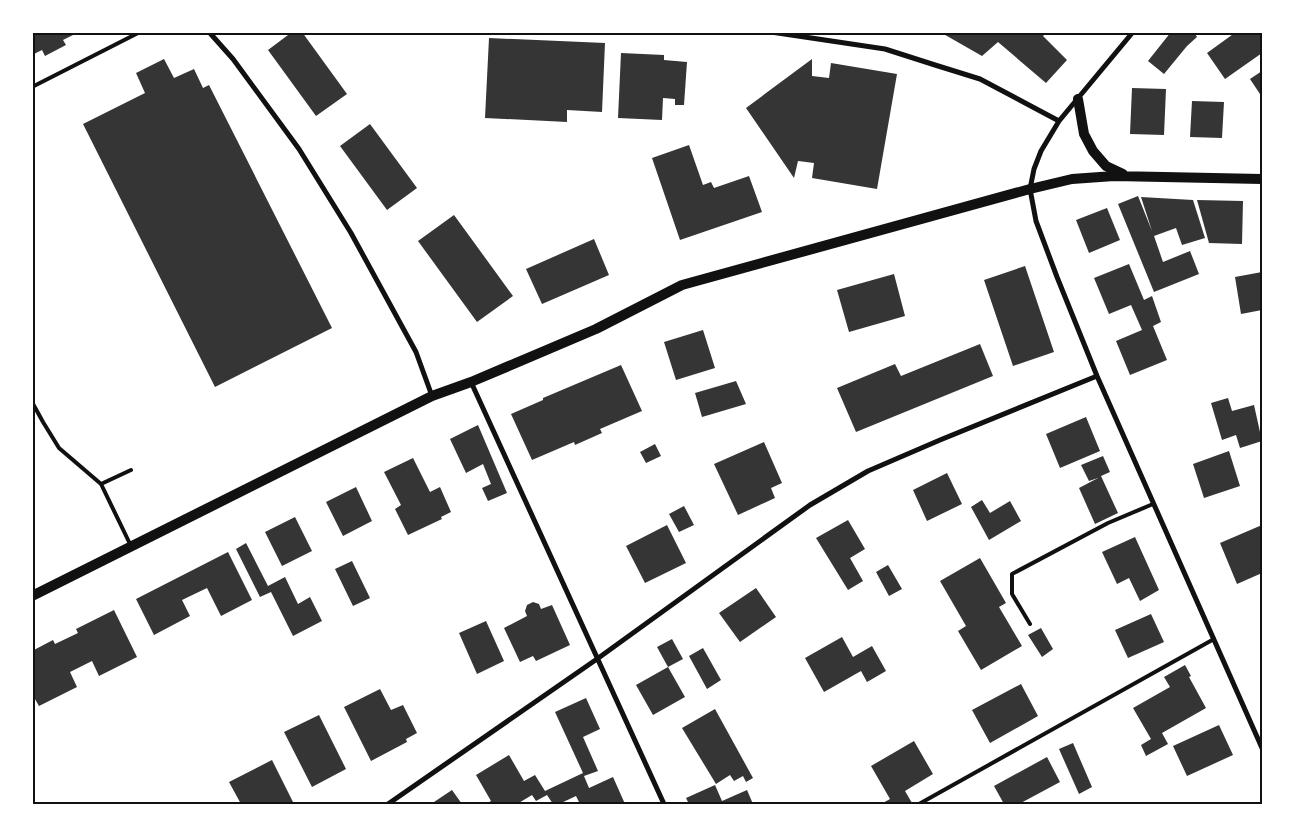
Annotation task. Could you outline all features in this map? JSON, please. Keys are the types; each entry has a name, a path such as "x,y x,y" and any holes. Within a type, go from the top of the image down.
{"main road":[{"path":"1078,99 1084,134 1093,150 1106,166 1128,176"},
{"path":"32,596 432,396 471,382 596,329 682,285 1072,179 1128,176 1262,179"}],"street":[{"path":"209,32 233,59 300,149 351,233 416,352 432,396"},
{"path":"771,32 884,49 953,70 980,79 1059,121"},
{"path":"1133,32 1059,121 1041,151 1034,169 1030,189 1036,221 1097,376 1262,748"},
{"path":"388,804 597,659 810,505 868,471 1097,376"},
{"path":"471,382 664,804"}],"lane":[{"path":"32,87 140,32"},
{"path":"32,402 59,448 101,484 132,547"},
{"path":"101,484 131,470"},
{"path":"1030,624 1012,594 1012,574 1108,523 1153,504"},
{"path":"919,804 1214,639"}],"building":[{"path":"32,32 79,32 63,40 66,45 45,56 42,50 32,55"},
{"path":"292,32 302,32 347,94 316,116 268,50"},
{"path":"940,32 1047,32 1043,36 1067,60 1046,83 998,42 982,56"},
{"path":"1171,32 1194,32 1197,37 1164,74 1148,61"},
{"path":"1236,32 1262,32 1262,53 1225,79 1207,53"},
{"path":"489,38 605,43 602,112 567,110 567,122 485,118"},
{"path":"621,53 664,55 664,60 687,62 684,105 675,105 675,99 663,98 662,120 618,118"},
{"path":"164,59 174,78 194,69 203,88 209,85 332,328 215,387 83,124 145,93 136,73"},
{"path":"812,59 812,76 829,78 831,63 897,74 877,189 812,178 814,163 798,161 794,178 746,108"},
{"path":"1262,71 1262,97 1250,79"},
{"path":"1132,88 1166,89 1164,135 1130,134"},
{"path":"1192,101 1224,102 1222,138 1190,137"},
{"path":"370,124 417,188 387,210 340,146"},
{"path":"689,145 703,185 711,182 714,188 749,176 762,212 680,240 652,158"},
{"path":"1138,196 1152,231 1141,197 1193,200 1205,238 1182,245 1176,228 1154,236 1163,262 1190,251 1199,274 1154,292 1118,204"},
{"path":"1197,200 1243,201 1242,244 1209,243"},
{"path":"1107,208 1120,240 1089,253 1076,220"},
{"path":"454,215 513,296 477,322 418,241"},
{"path":"594,239 609,275 542,304 526,269"},
{"path":"1129,264 1144,300 1152,296 1161,322 1153,326 1167,360 1130,375 1116,341 1142,330 1131,305 1109,314 1094,278"},
{"path":"1025,266 1054,352 1013,366 984,280"},
{"path":"1262,272 1262,310 1241,314 1235,277"},
{"path":"894,274 905,316 849,332 837,290"},
{"path":"703,330 715,368 676,380 664,342"},
{"path":"980,344 993,376 856,432 837,388 895,364 901,376"},
{"path":"621,365 642,411 600,429 602,433 575,445 574,442 532,460 511,414 543,400 543,398"},
{"path":"736,381 746,404 702,417 695,393"},
{"path":"1228,398 1232,411 1254,405 1262,441 1240,448 1236,435 1222,440 1211,403"},
{"path":"1086,417 1100,451 1060,468 1046,434"},
{"path":"478,425 507,493 488,501 482,488 491,484 483,464 466,473 450,439"},
{"path":"764,442 782,483 771,488 775,498 738,515 714,464"},
{"path":"655,444 661,456 646,463 640,452"},
{"path":"1229,451 1240,486 1204,498 1193,464"},
{"path":"1103,456 1110,472 1101,476 1118,513 1095,524 1079,488 1098,478 1089,481 1081,465"},
{"path":"413,458 430,492 440,487 451,512 441,517 442,519 408,535 395,509 401,505 384,472"},
{"path":"947,473 962,504 927,521 913,490"},
{"path":"356,487 372,521 343,536 326,502"},
{"path":"982,500 990,513 1010,501 1021,521 989,540 971,507"},
{"path":"684,506 694,525 679,532 669,514"},
{"path":"295,517 312,551 282,566 265,532"},
{"path":"848,520 865,549 850,558 863,581 848,590 816,538"},
{"path":"667,525 686,563 645,583 626,546"},
{"path":"1262,525 1262,573 1237,584 1220,543"},
{"path":"1135,537 1159,590 1140,601 1129,578 1117,584 1102,552"},
{"path":"246,543 268,586 285,577 298,604 310,597 322,621 293,636 271,592 260,597 236,549"},
{"path":"228,552 252,600 221,616 207,588 182,600 190,616 154,635 136,599"},
{"path":"980,558 1006,603 999,607 1022,646 981,670 958,631 966,626 940,581"},
{"path":"352,561 370,598 353,606 335,569"},
{"path":"888,565 902,589 889,596 876,572"},
{"path":"756,588 776,617 740,642 719,613"},
{"path":"533,602 539,604 541,609 552,605 570,645 536,661 533,656 520,662 504,628 527,616 525,611 527,605"},
{"path":"114,610 137,657 99,676 92,661 70,672 77,687 39,706 32,694 32,651 53,640 55,644 78,633 76,629"},
{"path":"1151,614 1164,642 1128,658 1115,630"},
{"path":"486,621 504,661 477,674 459,633"},
{"path":"1041,628 1053,649 1042,657 1028,635"},
{"path":"842,637 853,657 872,646 886,671 867,682 861,671 824,692 805,658"},
{"path":"672,639 683,659 668,667 657,647"},
{"path":"703,648 721,680 707,689 689,656"},
{"path":"1185,665 1191,676 1189,677 1206,708 1162,733 1168,744 1146,756 1141,745 1151,739 1133,708 1170,687 1164,677"},
{"path":"668,667 685,697 653,715 636,685"},
{"path":"1021,684 1038,716 990,743 972,710"},
{"path":"380,689 391,710 403,705 417,733 406,739 407,742 371,761 344,707"},
{"path":"586,698 600,729 583,737 598,771 584,776 589,788 613,777 625,804 580,804 576,796 559,804 553,804 547,795 536,801 532,795 517,804 486,804 491,801 476,775 509,755 524,781 535,775 545,791 583,773 555,712"},
{"path":"715,709 753,778 746,782 743,776 734,781 730,775 716,784 682,728"},
{"path":"319,715 346,769 312,787 284,732"},
{"path":"1219,725 1233,755 1187,776 1173,746"},
{"path":"914,741 933,774 905,791 912,803 881,804 890,799 871,766"},
{"path":"1073,743 1092,787 1079,794 1059,749"},
{"path":"1047,757 1060,782 1019,804 1004,804 994,786"},
{"path":"272,760 294,804 241,804 229,782"},
{"path":"715,785 722,801 747,790 753,804 689,804 686,798"},
{"path":"452,790 462,804 431,804"}]}
